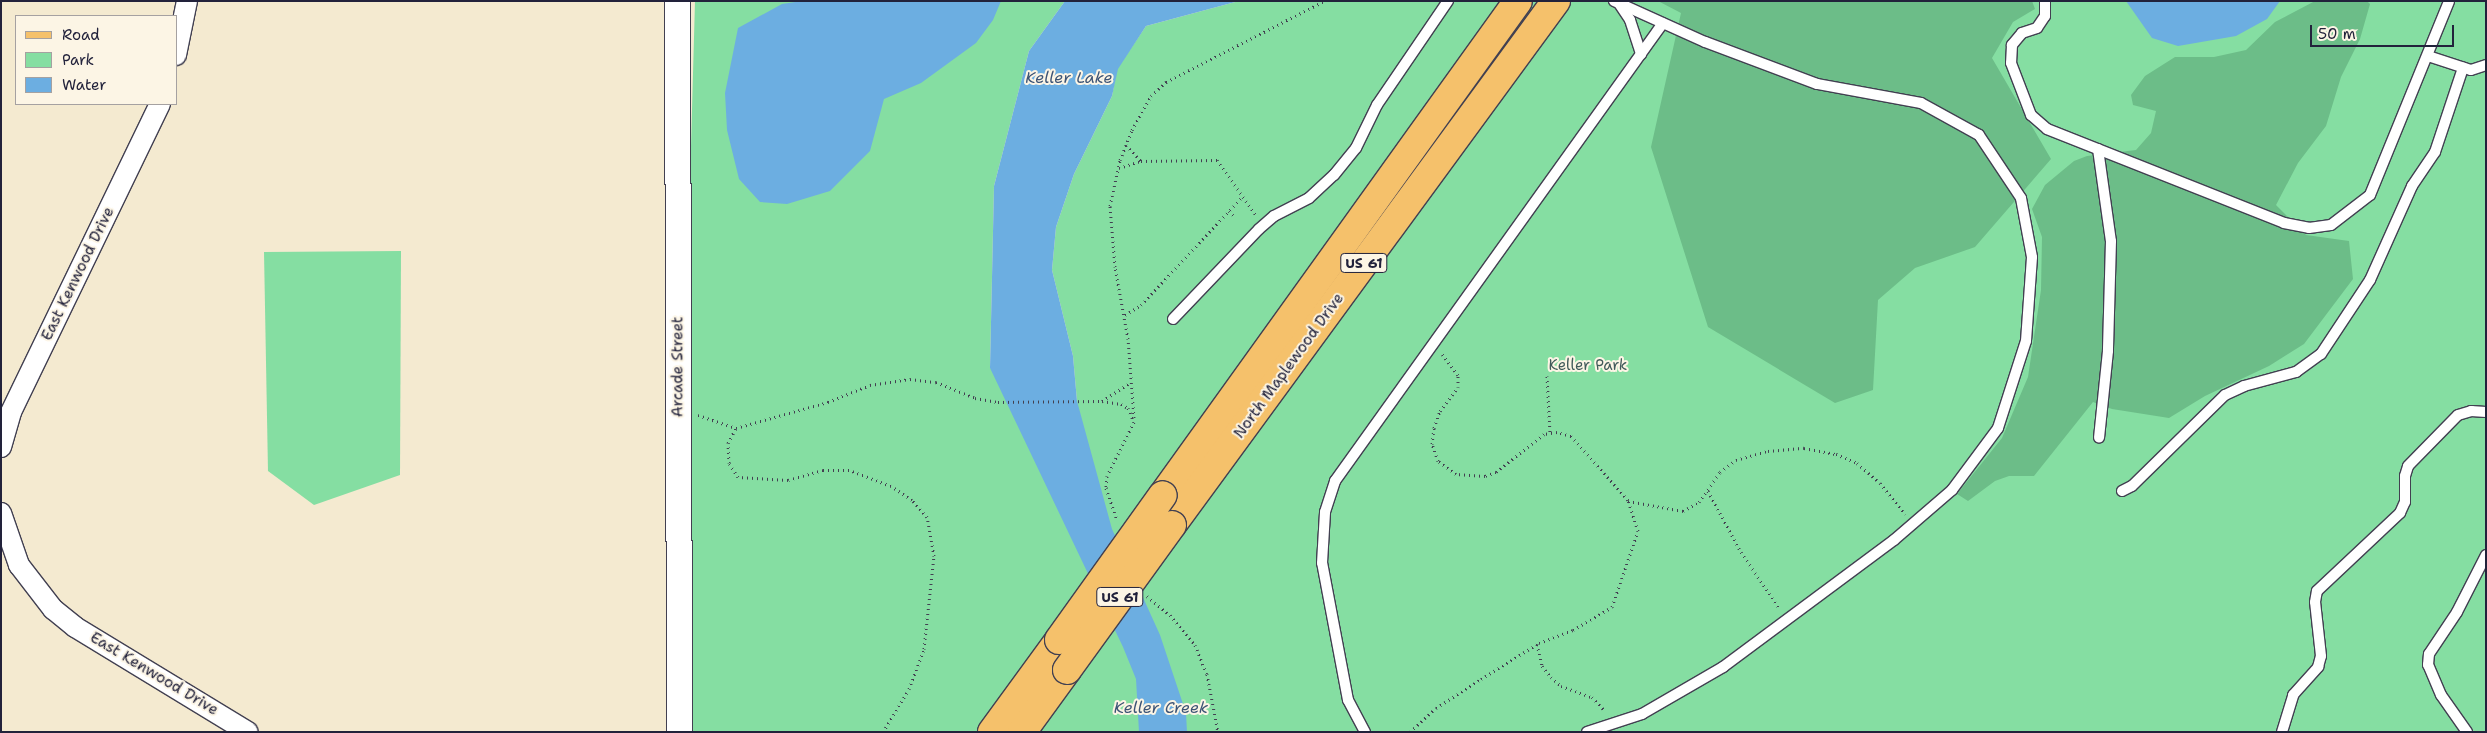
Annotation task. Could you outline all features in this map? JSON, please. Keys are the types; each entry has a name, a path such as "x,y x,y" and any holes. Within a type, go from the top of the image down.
{"main road":[{"name":"North Maplewood Drive","path":"992,732 1518,1"},
{"name":"North Maplewood Drive","path":"1022,732 1556,1"}],"street":[{"path":"178,46 188,1"},
{"name":"Arcade Street","path":"677,1 679,732"},
{"name":"East Kenwood Drive","path":"1,447 11,412 160,105"},
{"name":"East Kenwood Drive","path":"1,513 19,565 53,609 75,626 248,732"}],"lane":[{"path":"1173,320 1263,225 1309,198 1334,175 1356,148 1376,105 1448,1"},
{"path":"2045,1 2045,16 2037,28 2022,33 2012,46 2011,63 2031,115 2047,129 2284,223 2309,228 2331,226 2370,195 2449,1"},
{"path":"1588,732 1642,714 1723,667 1914,523 1952,490 1998,428 2026,341 2032,257 2021,198 1979,135 1921,103 1816,84 1663,23 1617,2"},
{"path":"1617,2 1630,20 1641,54"},
{"path":"1365,732 1348,700 1327,602 1322,563 1325,512 1335,480 1663,23"},
{"path":"2428,56 2472,70 2486,65"},
{"path":"2122,491 2137,482 2225,395 2244,386 2296,372 2321,354 2370,280 2412,186 2435,152 2464,68"},
{"path":"2098,149 2111,241 2108,351 2100,438"},
{"path":"2282,732 2293,695 2318,667 2321,656 2315,602 2317,591 2325,581 2400,513 2405,502 2404,476 2408,466 2458,415 2471,411 2486,412"},
{"path":"2467,732 2441,695 2428,665 2429,654 2457,612 2486,555"}],"path":[{"path":"1134,422 1125,315 1110,229 1110,206 1126,145 1151,96 1166,82 1324,1"},
{"path":"1126,145 1141,161"},
{"path":"1119,168 1141,161 1217,160 1263,225"},
{"path":"1125,315 1141,305 1242,197"},
{"path":"1229,211 1234,216"},
{"path":"1410,732 1436,708 1537,644 1573,630 1612,607 1638,531 1628,500 1571,436 1550,433 1534,440 1496,472 1485,476 1464,476 1450,471 1438,461 1432,444 1440,411 1458,386 1458,375 1447,363 1435,341"},
{"path":"1547,376 1550,433"},
{"path":"695,414 736,428 828,402 870,385 910,379 936,382 975,398 998,402 1092,402"},
{"path":"1102,401 1131,382"},
{"path":"736,428 728,443 729,463 738,477 788,480 823,470 849,470 891,486 912,500 927,517 934,556 924,649 908,689 883,732"},
{"path":"1628,500 1683,511 1699,502 1708,492 1720,472 1736,460 1784,449 1818,450 1848,458 1866,469 1914,523"},
{"path":"1708,492 1759,582 1788,619"},
{"path":"1537,644 1542,666 1551,677 1561,686 1592,697 1614,723"}],"green space":[{"name":"Keller Park","path":"695,1 1065,1 1029,51 994,186 990,368 1077,401 1073,356 1052,270 1056,227 1074,174 1112,96 1117,69 1146,26 1239,1 2486,1 2486,732 691,732 690,182"},
{"path":"1658,1 2032,1 2035,9 2013,22 1992,58 2051,159 1975,247 1915,268 1878,300 1873,390 1835,403 1708,327 1651,147 1681,13"},
{"path":"2315,1 2367,1 2370,4 2360,39 2341,77 2326,126 2298,163 2276,205 2306,235 2349,241 2353,279 2304,344 2269,366 2205,396 2169,418 2112,409 2093,402 2034,476 2009,476 1995,481 1968,501 1957,494 2002,438 2028,377 2041,290 2042,237 2032,209 2045,185 2074,161 2087,156 2136,150 2151,133 2156,111 2133,105 2131,95 2145,76 2175,57 2214,57 2246,50 2275,22"},
{"path":"401,251 400,475 314,505 268,471 264,252"}],"water":[{"path":"802,1 1001,1 993,20 976,43 921,83 884,99 870,151 830,191 787,204 760,202 739,179 727,130 725,93 738,28 782,4"},
{"name":"Keller Lake","path":"1065,1 1239,1 1146,26 1118,69 1112,96 1074,174 1056,227 1052,270 1073,356 1077,401 1112,529 1160,635 1186,713 1187,732 1139,732 1136,679 1123,647 990,368 994,186 1029,51"},
{"path":"2126,1 2280,1 2267,19 2236,36 2178,46 2152,38"}],"water label":[{"name":"Keller Creek","path":"1161,708"}]}
